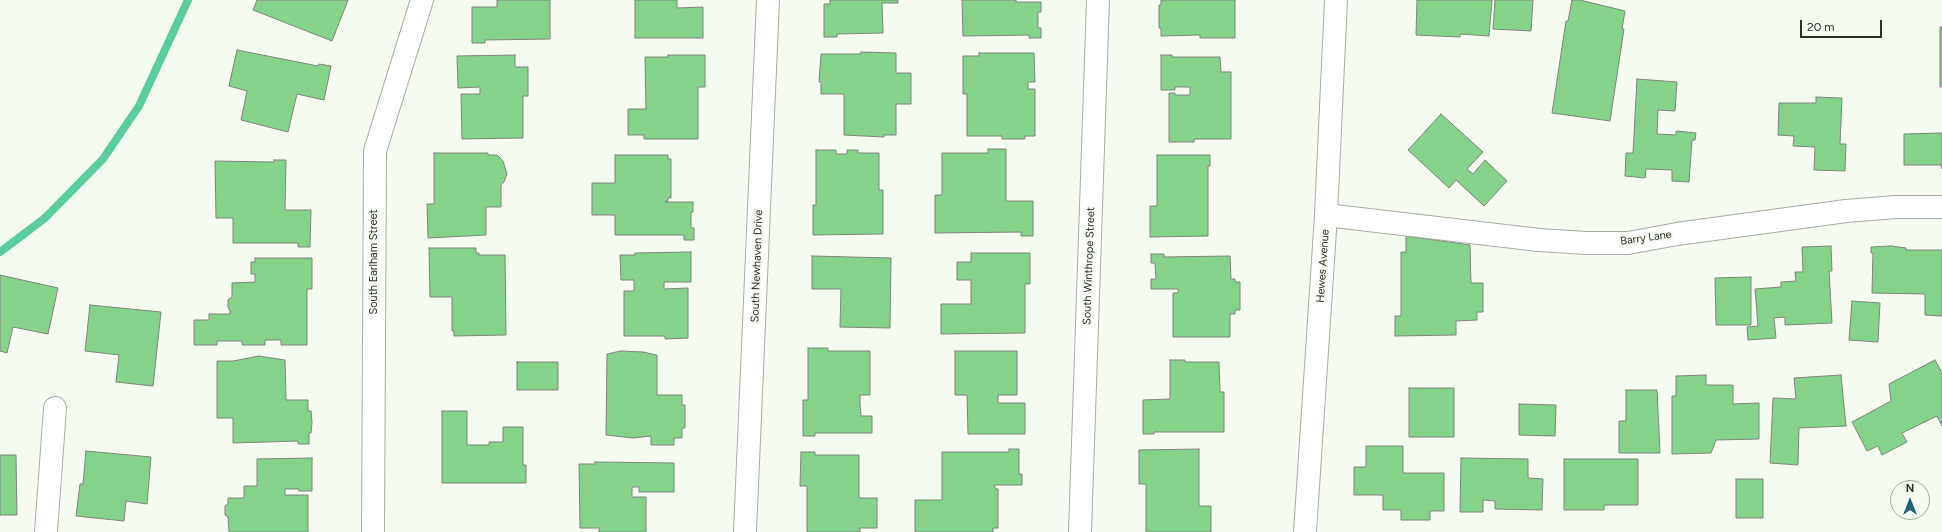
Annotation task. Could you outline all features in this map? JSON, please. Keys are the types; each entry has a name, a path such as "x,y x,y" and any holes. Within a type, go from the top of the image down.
{"street":[{"name":"South Earlham Street","path":"373,532 374,151 422,0"},
{"name":"South Newhaven Drive","path":"745,532 768,0"},
{"name":"South Winthrope Street","path":"1080,532 1098,0"},
{"name":"Hewes Avenue","path":"1305,532 1326,215 1336,0"},
{"name":"Barry Lane","path":"1326,215 1539,240 1628,243 1677,234 1846,211 1896,207 1942,207"},
{"path":"46,532 55,408"}],"building":[{"path":"257,0 348,0 332,41 253,10"},
{"path":"497,0 550,0 550,39 485,40 485,43 472,43 472,7 497,7"},
{"path":"635,0 677,0 677,8 703,7 703,38 635,38"},
{"path":"830,0 898,0 898,3 882,3 883,33 837,34 837,37 824,37 824,4 830,4"},
{"path":"962,0 1016,0 1016,2 1041,2 1041,12 1038,12 1038,28 1041,28 1041,38 1029,38 1029,35 963,36"},
{"path":"1161,0 1235,0 1235,38 1200,38 1200,35 1161,36 1161,28 1159,28 1159,5 1161,5"},
{"path":"1417,0 1492,0 1489,36 1460,34 1460,37 1416,35"},
{"path":"1495,0 1533,0 1531,31 1493,29"},
{"path":"1572,0 1580,0 1625,11 1622,29 1624,29 1610,121 1552,113 1566,21 1568,21"},
{"path":"1940,27 1942,27 1942,87 1940,87"},
{"path":"237,50 318,66 319,64 331,66 324,100 297,94 288,132 241,120 247,91 229,86"},
{"path":"861,52 896,53 896,73 911,73 911,104 896,104 896,135 884,135 884,137 844,135 844,94 821,94 821,82 819,82 821,54 861,54"},
{"path":"979,53 1034,53 1035,82 1028,82 1028,89 1035,89 1035,136 1025,136 1025,139 1002,139 1002,136 967,136 967,94 963,94 963,56 979,56"},
{"path":"515,55 515,67 528,67 528,96 523,96 523,138 462,139 461,94 480,94 480,87 458,88 457,56"},
{"path":"668,55 705,55 705,87 698,87 698,139 644,139 644,135 628,135 628,109 646,109 645,57 668,57"},
{"path":"1161,55 1172,55 1172,57 1220,57 1221,72 1231,72 1231,139 1194,139 1194,142 1169,142 1169,93 1175,93 1175,95 1190,95 1190,87 1175,87 1175,90 1161,90"},
{"path":"1637,79 1677,82 1675,111 1658,110 1657,134 1676,135 1676,131 1696,133 1695,140 1692,140 1689,182 1672,181 1672,170 1646,169 1645,178 1625,176 1626,153 1633,153"},
{"path":"1816,97 1842,98 1840,144 1846,144 1845,171 1814,170 1815,147 1793,146 1794,136 1778,135 1779,103 1816,103"},
{"path":"1441,114 1483,152 1467,169 1473,174 1485,160 1507,181 1484,206 1456,180 1449,188 1408,150"},
{"path":"1942,133 1942,169 1941,165 1904,165 1904,134"},
{"path":"988,149 1006,149 1006,201 1033,201 1033,236 1021,236 1021,232 935,233 935,195 942,195 942,153 988,153"},
{"path":"816,150 836,150 836,154 847,154 847,150 858,150 858,153 879,153 879,190 883,190 883,234 813,235 813,205 816,205"},
{"path":"434,153 488,153 488,155 497,155 503,161 507,174 501,185 501,207 486,207 486,235 428,238 427,204 434,204"},
{"path":"615,155 668,155 668,159 671,159 671,198 668,198 668,201 665,202 693,202 693,212 691,212 691,228 694,228 694,240 684,240 684,235 615,235 615,215 592,215 592,183 615,183"},
{"path":"1157,155 1210,155 1210,166 1208,166 1208,236 1150,237 1150,206 1157,206"},
{"path":"274,160 286,160 285,210 311,210 310,247 298,247 298,243 233,243 233,218 216,218 215,161 274,162"},
{"path":"1406,236 1470,245 1471,283 1483,283 1483,312 1477,312 1477,320 1456,321 1456,335 1395,336 1395,316 1401,316 1401,252 1406,252"},
{"path":"1831,246 1832,271 1829,271 1832,323 1785,325 1785,317 1774,318 1776,338 1748,340 1747,327 1758,326 1755,289 1781,287 1781,282 1796,281 1795,272 1803,272 1802,247"},
{"path":"1891,246 1906,248 1906,250 1942,250 1942,316 1925,315 1925,294 1872,293 1873,253 1871,253 1871,247"},
{"path":"429,248 476,248 476,253 479,253 479,255 505,255 506,335 454,336 454,331 452,331 452,297 430,297"},
{"path":"691,252 691,282 664,282 664,289 688,288 688,338 665,339 665,336 624,336 624,291 634,291 634,280 621,280 620,255 635,255 635,253"},
{"path":"971,253 1030,253 1030,284 1025,284 1025,333 941,334 941,304 971,304 971,280 957,280 957,262 971,262"},
{"path":"1151,254 1164,254 1164,257 1230,256 1231,279 1235,279 1235,282 1240,282 1240,310 1235,310 1235,314 1230,314 1230,337 1173,337 1173,293 1178,293 1178,289 1151,289 1151,279 1156,279 1155,263 1151,263"},
{"path":"812,256 891,258 890,328 840,327 841,289 812,289"},
{"path":"255,258 312,258 312,289 307,289 307,345 281,345 281,340 265,340 265,345 242,345 242,341 217,341 217,345 194,345 194,320 209,320 209,314 230,314 228,300 232,297 232,283 255,282 255,274 251,274 251,262 255,262"},
{"path":"0,275 58,288 48,334 13,327 7,353 0,351"},
{"path":"1751,277 1751,325 1716,325 1715,278"},
{"path":"1852,301 1880,303 1878,342 1849,340"},
{"path":"90,305 161,312 153,386 116,382 119,355 85,351"},
{"path":"808,348 828,348 828,351 870,351 870,395 860,395 860,403 861,416 872,416 872,433 815,433 815,436 803,436 803,400 808,400"},
{"path":"621,351 643,352 657,355 657,395 682,395 682,405 685,405 685,428 682,428 682,438 674,438 674,445 651,445 651,436 633,438 606,435 607,354"},
{"path":"955,351 1017,351 1017,395 998,395 998,403 1025,403 1025,434 968,434 967,395 955,395"},
{"path":"259,356 285,360 286,400 308,400 308,411 311,411 312,422 311,433 309,433 309,444 298,444 298,441 233,443 233,418 217,418 217,361 233,361"},
{"path":"1170,360 1185,360 1185,362 1219,362 1220,392 1224,392 1224,432 1154,432 1154,434 1143,434 1143,400 1170,399"},
{"path":"1935,360 1942,373 1942,426 1937,416 1902,433 1907,442 1882,455 1878,446 1867,451 1852,422 1891,401 1889,384"},
{"path":"517,362 558,362 558,390 517,390"},
{"path":"1706,375 1706,385 1733,385 1733,404 1759,403 1759,439 1716,440 1711,453 1672,454 1672,396 1676,396 1676,376"},
{"path":"1841,375 1846,426 1799,428 1798,465 1770,463 1773,398 1796,399 1794,378"},
{"path":"1409,388 1454,388 1454,437 1409,437"},
{"path":"1626,390 1657,390 1660,453 1619,453 1619,421 1626,421"},
{"path":"1519,404 1556,405 1555,436 1519,435"},
{"path":"442,411 467,411 467,445 489,445 489,442 503,442 503,427 523,427 523,465 526,465 526,483 442,483"},
{"path":"1366,446 1403,446 1403,473 1444,473 1444,511 1430,511 1430,520 1401,520 1401,510 1383,510 1383,495 1354,495 1354,467 1366,467"},
{"path":"1009,449 1019,449 1019,474 1022,474 1022,485 994,485 996,489 998,489 998,528 993,528 993,532 915,532 915,500 942,500 942,452 1009,452"},
{"path":"1199,449 1199,506 1211,506 1211,532 1146,532 1146,484 1139,484 1139,450"},
{"path":"86,451 151,457 147,504 126,501 124,521 76,516 80,484 83,484"},
{"path":"801,452 815,452 815,455 859,455 859,498 877,498 877,528 860,528 860,532 807,532 807,486 800,486"},
{"path":"0,455 16,455 17,515 0,515"},
{"path":"312,458 312,491 285,489 285,495 308,495 308,532 229,532 228,517 225,515 225,506 228,504 228,498 244,498 244,486 257,486 257,459"},
{"path":"1461,458 1528,459 1528,478 1543,479 1542,510 1495,509 1495,501 1483,500 1483,512 1460,512"},
{"path":"1564,459 1638,459 1638,505 1604,505 1604,510 1564,510"},
{"path":"595,462 674,463 674,492 639,492 639,487 632,487 632,497 646,497 646,532 599,532 599,528 580,528 579,464 595,464"},
{"path":"1736,479 1763,479 1763,518 1736,518"}],"waterway":[{"path":"0,252 45,218 103,159 139,106 188,0"}]}
